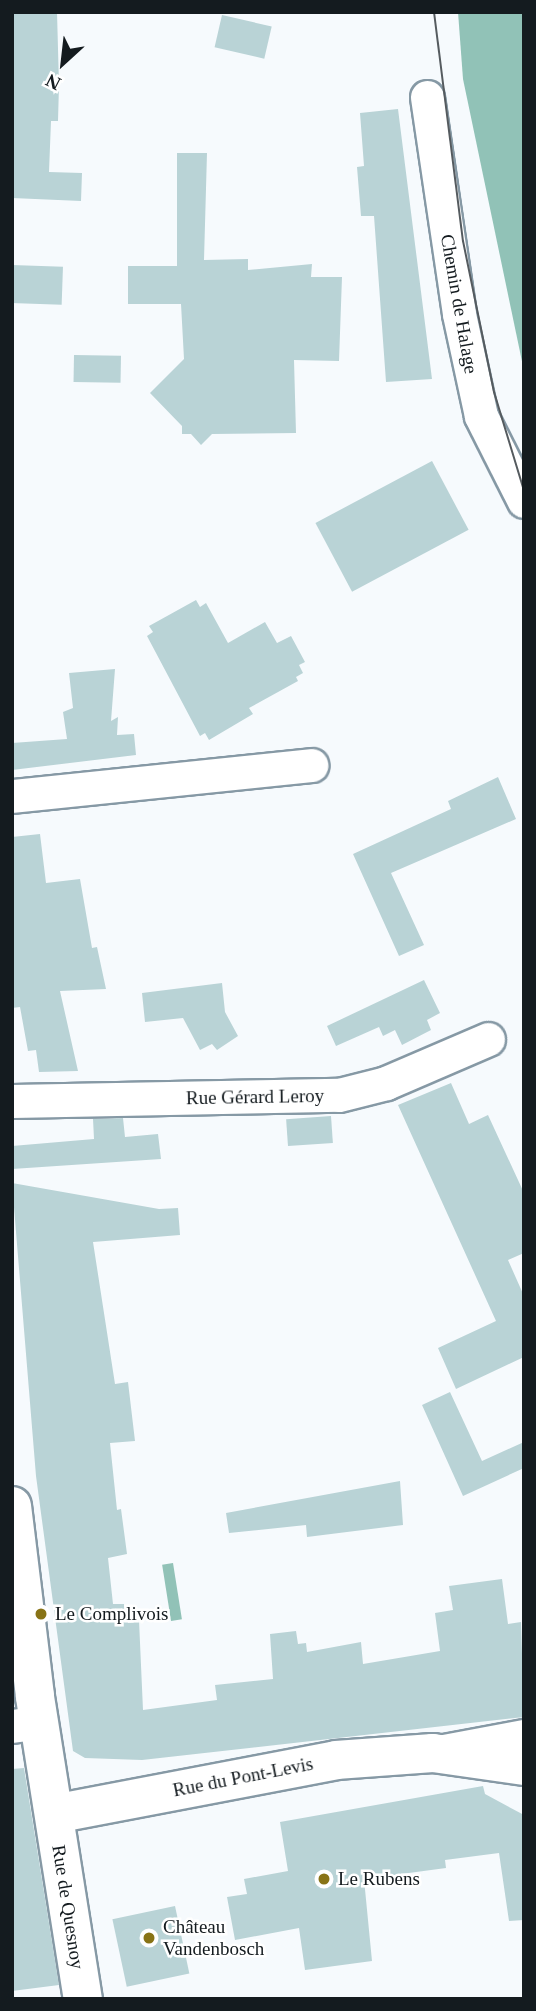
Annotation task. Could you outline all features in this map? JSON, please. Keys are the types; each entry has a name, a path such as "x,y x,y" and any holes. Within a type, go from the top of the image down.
{"street":[{"name":"Chemin de Halage","path":"427,97 459,314 481,416 524,501"},
{"path":"12,796 311,765"},
{"name":"Rue Gérard Leroy","path":"12,1101 339,1095 386,1083 488,1039"},
{"name":"Rue de Quesnoy","path":"12,1506 25,1724 54,1814 83,1999"},
{"name":"Rue du Pont-Levis","path":"54,1814 297,1765 433,1753 524,1736"},
{"name":"Rue du Pont-Levis","path":"433,1753 465,1754 524,1766"}],"shaded area":[{"path":"458,12 524,12 524,371 463,79"},
{"path":"173,1563 182,1619 171,1621 162,1565"}],"building":[{"path":"12,12 57,12 58,121 51,121 49,172 82,173 81,201 12,198"},
{"path":"222,15 272,26 264,59 215,47"},
{"path":"398,109 432,379 386,382 374,216 361,216 357,167 364,166 360,113"},
{"path":"177,153 207,153 204,260 248,259 248,270 312,264 311,277 342,277 339,361 294,360 296,433 212,434 201,445 191,434 182,434 182,426 150,393 184,359 181,304 128,304 128,266 177,266"},
{"path":"12,265 63,267 62,305 12,303"},
{"path":"74,355 121,356 121,383 74,382"},
{"path":"432,461 469,530 352,592 315,523"},
{"path":"196,600 200,607 206,603 228,643 265,622 277,643 291,636 305,662 299,665 303,673 296,677 298,681 249,708 253,714 209,740 205,733 200,736 147,636 153,632 149,626"},
{"path":"115,669 111,721 118,717 117,735 134,734 136,755 12,770 12,743 67,739 63,712 73,708 69,673"},
{"path":"498,777 516,819 391,873 424,945 399,956 353,854 451,809 448,801"},
{"path":"40,834 46,883 80,879 92,948 97,947 106,989 60,991 78,1071 39,1072 36,1050 28,1051 20,1007 12,1008 12,837"},
{"path":"424,980 440,1013 427,1020 431,1030 402,1045 395,1030 383,1036 379,1027 336,1046 327,1026"},
{"path":"222,983 225,1012 238,1036 217,1050 212,1044 200,1050 183,1018 145,1022 142,993"},
{"path":"451,1083 469,1124 488,1115 524,1193 524,1253 508,1260 524,1296 524,1357 456,1389 438,1348 496,1321 398,1105"},
{"path":"331,1116 333,1143 288,1146 286,1119"},
{"path":"123,1118 125,1137 158,1134 161,1159 12,1169 12,1146 94,1139 93,1119"},
{"path":"12,1183 159,1209 178,1208 180,1235 93,1242 115,1384 128,1382 135,1441 110,1443 117,1510 121,1509 127,1554 108,1558 113,1604 124,1604 128,1623 139,1620 143,1710 217,1700 215,1685 273,1679 270,1634 296,1631 298,1644 306,1643 307,1652 361,1642 363,1664 440,1651 435,1613 453,1610 449,1586 502,1579 508,1624 521,1622 524,1717 142,1760 85,1758 73,1751 36,1476"},
{"path":"450,1392 482,1461 524,1442 524,1468 463,1496 422,1405"},
{"path":"400,1481 403,1525 307,1537 306,1525 229,1533 226,1513"},
{"path":"24,1768 59,1985 12,1991 12,1769"},
{"name":"Le Rubens","path":"483,1786 485,1794 524,1815 524,1920 509,1921 499,1853 445,1860 446,1868 364,1879 372,1961 305,1970 299,1928 235,1940 227,1897 247,1894 244,1879 288,1871 280,1822"},
{"name":"Château Vandenbosch","path":"175,1906 189,1973 127,1987 112,1919"}],"tram line":[{"path":"434,12 463,241 494,392 524,491"}],"place":[{"name":"Le Complivois","path":"41,1614"},
{"name":"Le Rubens","path":"324,1879"},
{"name":"Château Vandenbosch","path":"149,1938"}]}
